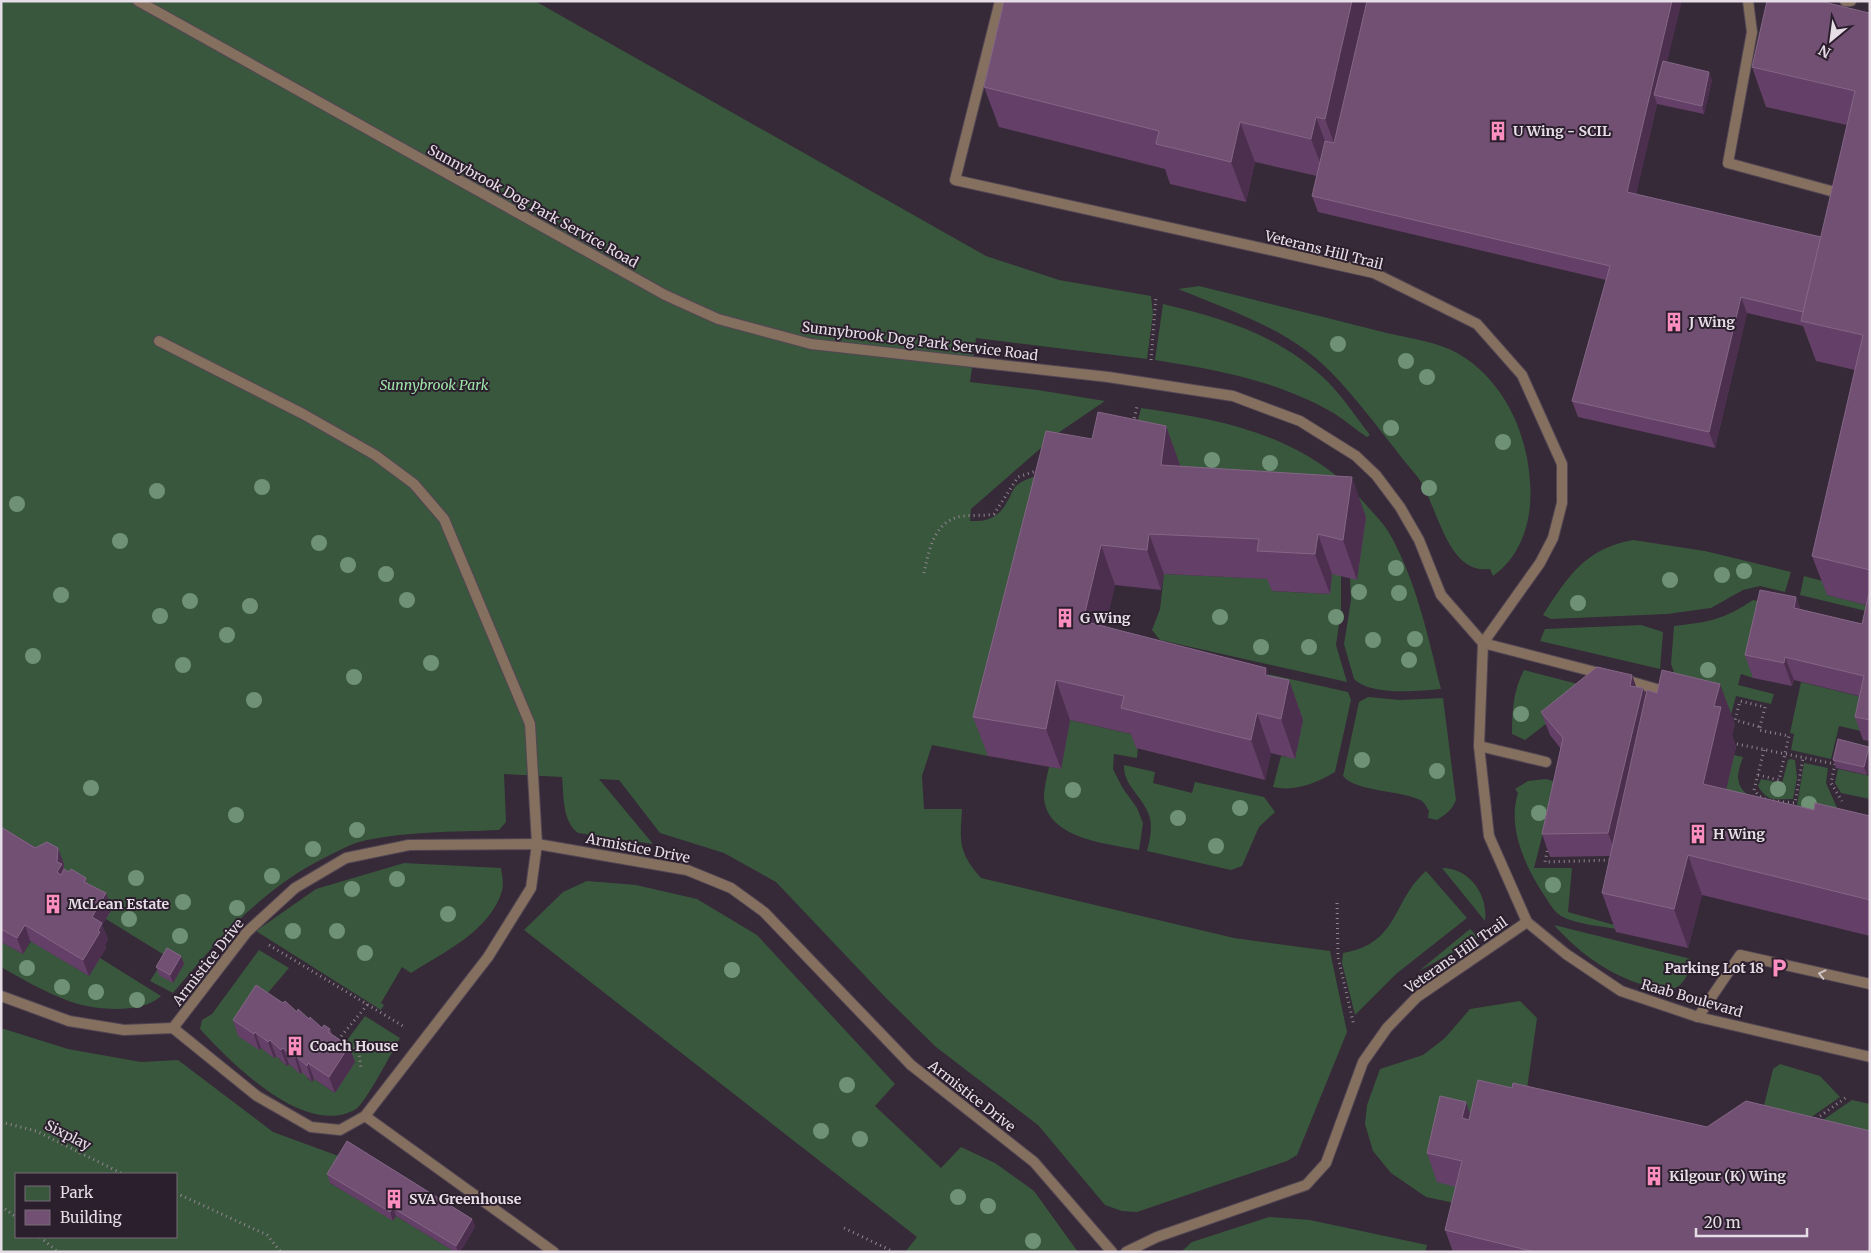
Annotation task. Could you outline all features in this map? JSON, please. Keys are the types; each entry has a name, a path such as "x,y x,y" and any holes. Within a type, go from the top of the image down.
{"lane":[{"name":"Sunnybrook Dog Park Service Road","path":"138,1 665,295 718,319 811,344 1117,378 1233,396 1300,421 1356,456 1376,475 1400,506 1419,540 1441,595 1484,643"},
{"name":"Veterans Hill Trail","path":"1000,1 955,180 1374,273 1477,324 1522,375 1562,464 1562,503 1553,538 1540,563 1484,643 1479,746 1489,836 1527,922 1416,997 1388,1028 1363,1062 1326,1163 1306,1185 1157,1237 1126,1252"},
{"path":"1748,1 1752,32 1728,163 1831,191"},
{"path":"1845,1 1851,1"},
{"path":"1,996 70,1021 124,1030 174,1028 257,1096 311,1127 340,1130 365,1116 488,957 531,888 537,844 530,724 444,520 414,484 374,456 303,414 159,341"},
{"path":"1484,643 1670,692"},
{"path":"1479,746 1546,762"},
{"name":"Armistice Drive","path":"174,1028 247,932 295,888 346,858 408,845 537,844 687,870 731,888 764,912 910,1065 1034,1162 1112,1252"},
{"name":"Raab Boulevard","path":"1527,922 1566,954 1621,991 1698,1017 1870,1057"},
{"path":"1698,1017 1740,955 1870,984"},
{"path":"365,1116 554,1252"}],"path":[{"path":"1150,361 1156,296"},
{"path":"1131,430 1137,407"},
{"path":"924,572 933,536 960,516 994,514 1018,477 1046,468"},
{"path":"1758,775 1779,780 1789,736 1759,730 1760,727 1765,707 1740,701 1735,720 1760,727"},
{"path":"1729,743 1834,764"},
{"path":"1764,750 1754,790 1769,801 1795,803 1803,758"},
{"path":"1836,757 1831,784 1842,801"},
{"path":"1549,844 1544,862 1620,859"},
{"path":"1337,903 1338,957 1354,1026"},
{"path":"247,932 368,1004 424,1040"},
{"path":"361,1068 359,1053 353,1046 335,1043 368,1004"},
{"path":"1813,1122 1848,1096"},
{"name":"Sixplay","path":"1,1122 36,1131 120,1173"},
{"path":"178,1194 267,1235 281,1252"},
{"path":"1,1206 15,1216"},
{"path":"844,1228 894,1252"},
{"path":"41,1238 58,1252"}],"green space":[{"name":"Sunnybrook Park","path":"1,1 535,1 986,256 1059,280 1151,296 1153,314 1147,359 976,338 970,382 1038,390 1105,401 1058,433 971,509 970,521 982,521 993,517 1001,511 1015,488 1021,483 1037,476 1061,470 988,756 932,745 922,776 924,809 962,809 962,846 968,861 981,878 1234,938 1330,951 1347,1032 1297,1155 1287,1161 1137,1212 1122,1211 1105,1205 1038,1125 936,1047 886,998 776,882 724,853 660,833 619,780 599,779 653,844 578,833 566,815 562,777 504,774 506,822 499,830 393,836 376,838 347,846 305,869 263,899 225,934 173,993 150,981 166,956 106,919 1,839"},
{"path":"1199,286 1431,343 1459,354 1475,365 1489,378 1510,409 1524,445 1528,463 1531,495 1528,522 1519,546 1512,557 1493,576 1490,569 1475,568 1463,561 1444,534 1424,487 1416,475 1343,385 1317,359 1286,337 1232,311 1178,289"},
{"path":"1163,304 1229,323 1250,331 1290,352 1327,381 1370,435 1367,437 1335,414 1293,393 1248,378 1155,360"},
{"path":"1141,408 1205,419 1265,436 1293,448 1320,464 1345,483 1384,525 1398,549 1414,588 1441,689 1383,690 1372,688 1354,679 1344,644 1351,600 1350,578 1357,579 1176,505 1133,441"},
{"path":"1633,540 1705,551 1791,572 1785,592 1760,586 1743,590 1711,608 1667,614 1551,619 1543,615 1579,566 1602,550"},
{"path":"1164,574 1273,579 1272,591 1329,594 1332,574 1341,575 1341,611 1336,645 1347,682 1160,640 1152,630 1160,609"},
{"path":"1804,576 1830,583 1827,595 1870,606 1870,612 1800,595"},
{"path":"1753,600 1784,607 1753,678 1741,674 1738,685 1774,694 1771,704 1736,696 1729,722 1675,675 1671,664 1674,626 1715,619 1733,612"},
{"path":"1641,625 1663,632 1660,669 1540,641 1545,629"},
{"path":"1169,652 1348,692 1351,700 1335,772 1305,786 1273,787 1281,756 1295,758"},
{"path":"1524,670 1593,688 1525,740 1512,734 1514,701 1517,686"},
{"path":"1801,682 1870,699 1865,732 1839,726 1831,759 1791,750 1794,734 1790,733"},
{"path":"1368,697 1400,700 1443,698 1456,800 1448,812 1437,820 1428,818 1429,811 1425,804 1414,797 1368,788 1349,781 1343,776 1359,702"},
{"path":"1070,720 1139,736 1137,758 1114,754 1113,769 1122,787 1137,808 1143,823 1139,850 1081,837 1067,831 1056,823 1048,812 1044,798 1049,767 1061,768"},
{"path":"1734,755 1743,757 1738,777 1740,786 1745,792 1761,801 1780,805 1797,806 1804,763 1828,768 1826,783 1838,810 1718,824"},
{"path":"1788,760 1795,760 1797,778 1793,799 1769,798 1758,786 1761,779 1782,783"},
{"path":"1124,765 1155,772 1153,783 1192,793 1195,782 1264,797 1275,812 1259,827 1242,866 1231,870 1147,851 1151,833 1149,815 1127,779"},
{"path":"1838,769 1870,776 1870,799 1841,793 1835,783"},
{"path":"1546,779 1556,782 1534,868 1572,868 1568,912 1618,926 1617,929 1580,923 1561,916 1551,906 1530,872 1516,833 1515,806 1518,793 1515,789 1528,781"},
{"path":"404,863 501,868 503,888 496,905 477,929 411,973 402,967 381,1003 384,1005 381,1010 256,931 316,889"},
{"path":"1442,868 1452,869 1461,873 1475,885 1483,902 1485,921"},
{"path":"1426,871 1467,918 1396,974 1355,1015 1342,963 1343,953 1361,948 1375,940 1385,931 1406,895"},
{"path":"587,881 636,885 697,899 757,935 895,1084 875,1106 941,1168 961,1147 995,1163 1034,1191 1078,1252 905,1252 917,1237 524,930 563,892"},
{"path":"1554,925 1691,959 1688,972 1678,987 1667,990 1637,983 1598,964 1575,946"},
{"path":"1470,929 1478,937 1475,940 1419,971"},
{"path":"31,941 89,976 100,958 161,996 141,1006 115,1009 88,1006 57,996 1,967 1,942 23,954"},
{"path":"259,950 289,968 261,1001 239,1036 259,1049 261,1048 274,1057 276,1056 287,1066 289,1064 300,1073 302,1072 309,1076 307,1078 312,1082 314,1079 335,1093 334,1048 345,1043 365,1016 400,1038 372,1088 356,1109 336,1116 315,1114 293,1106 271,1093 250,1077 230,1060 200,1029 202,1020 212,1014"},
{"path":"1520,1001 1537,1018 1523,1117 1473,1191 1469,1206 1426,1197 1391,1173 1373,1151 1365,1124 1367,1105 1380,1069 1423,1055 1445,1038 1470,1009"},
{"path":"1,1028 68,1049 141,1062 178,1060 273,1132 344,1158 330,1183 393,1220 396,1216 455,1252 1,1252"},
{"path":"1780,1064 1820,1076 1840,1097 1783,1137 1759,1126 1773,1069"},
{"path":"1852,1100 1870,1104 1870,1158 1794,1140"},
{"path":"1269,1217 1310,1220 1427,1245 1425,1252 1181,1252 1192,1242"}],"building":[{"path":"1004,1 1352,1 1325,119 1316,117 1311,139 1240,122 1231,162 1156,144 1159,131 984,87"},
{"name":"U Wing - SCIL","path":"1367,1 1672,1 1627,192 1821,237 1803,312 1741,297 1709,432 1572,401 1610,266 1312,196 1325,141 1334,143"},
{"path":"1767,1 1820,1 1869,13 1870,10 1870,570 1812,556 1863,335 1801,321 1855,91 1752,67"},
{"path":"1663,61 1709,72 1702,106 1654,95"},
{"path":"1098,412 1166,426 1161,465 1352,477 1343,540 1318,534 1315,554 1257,551 1259,539 1149,534 1147,550 1101,545 1083,621 1266,668 1265,675 1289,680 1281,719 1257,713 1251,740 1121,708 1124,696 1056,680 1046,729 973,717 1046,431 1092,439"},
{"path":"1870,589 1870,720 1855,717 1864,676 1785,657 1784,663 1745,655 1760,590 1796,597 1794,608 1862,624"},
{"path":"1597,667 1632,675 1630,686 1643,688 1608,833 1542,834 1563,738 1541,712"},
{"path":"1662,670 1720,684 1714,706 1721,707 1703,784 1814,810 1815,803 1870,816 1870,900 1688,855 1674,909 1602,893 1647,690 1657,693"},
{"path":"1838,739 1869,747 1864,767 1833,760"},
{"name":"McLean Estate","path":"1,827 35,848 47,842 58,848 57,862 62,864 57,872 61,875 64,869 69,872 71,869 86,878 84,882 106,893 92,917 102,923 98,931 100,932 83,960 25,925 17,938 1,929"},
{"path":"167,948 181,956 170,975 156,967"},
{"name":"Coach House","path":"256,985 283,1003 285,1001 297,1012 298,1009 322,1028 324,1025 330,1029 328,1032 349,1046 329,1077 308,1063 307,1066 296,1056 295,1058 283,1048 281,1050 270,1040 268,1042 255,1032 254,1034 233,1020"},
{"name":"Kilgour (K) Wing","path":"1478,1080 1512,1088 1513,1083 1707,1127 1746,1101 1870,1131 1870,1252 1535,1252 1445,1230 1462,1161 1427,1153 1440,1096 1466,1102 1462,1118 1469,1120"},
{"name":"SVA Greenhouse","path":"347,1141 472,1219 456,1246 393,1208 390,1212 327,1174"}],"place":[{"name":"U Wing - SCIL","path":"1498,131"},
{"name":"J Wing","path":"1674,322"},
{"name":"G Wing","path":"1065,618"},
{"name":"H Wing","path":"1698,834"},
{"name":"McLean Estate","path":"53,904"},
{"name":"Parking Lot 18","path":"1779,968"},
{"name":"Coach House","path":"295,1046"},
{"name":"Kilgour (K) Wing","path":"1654,1176"},
{"name":"SVA Greenhouse","path":"394,1199"}]}
